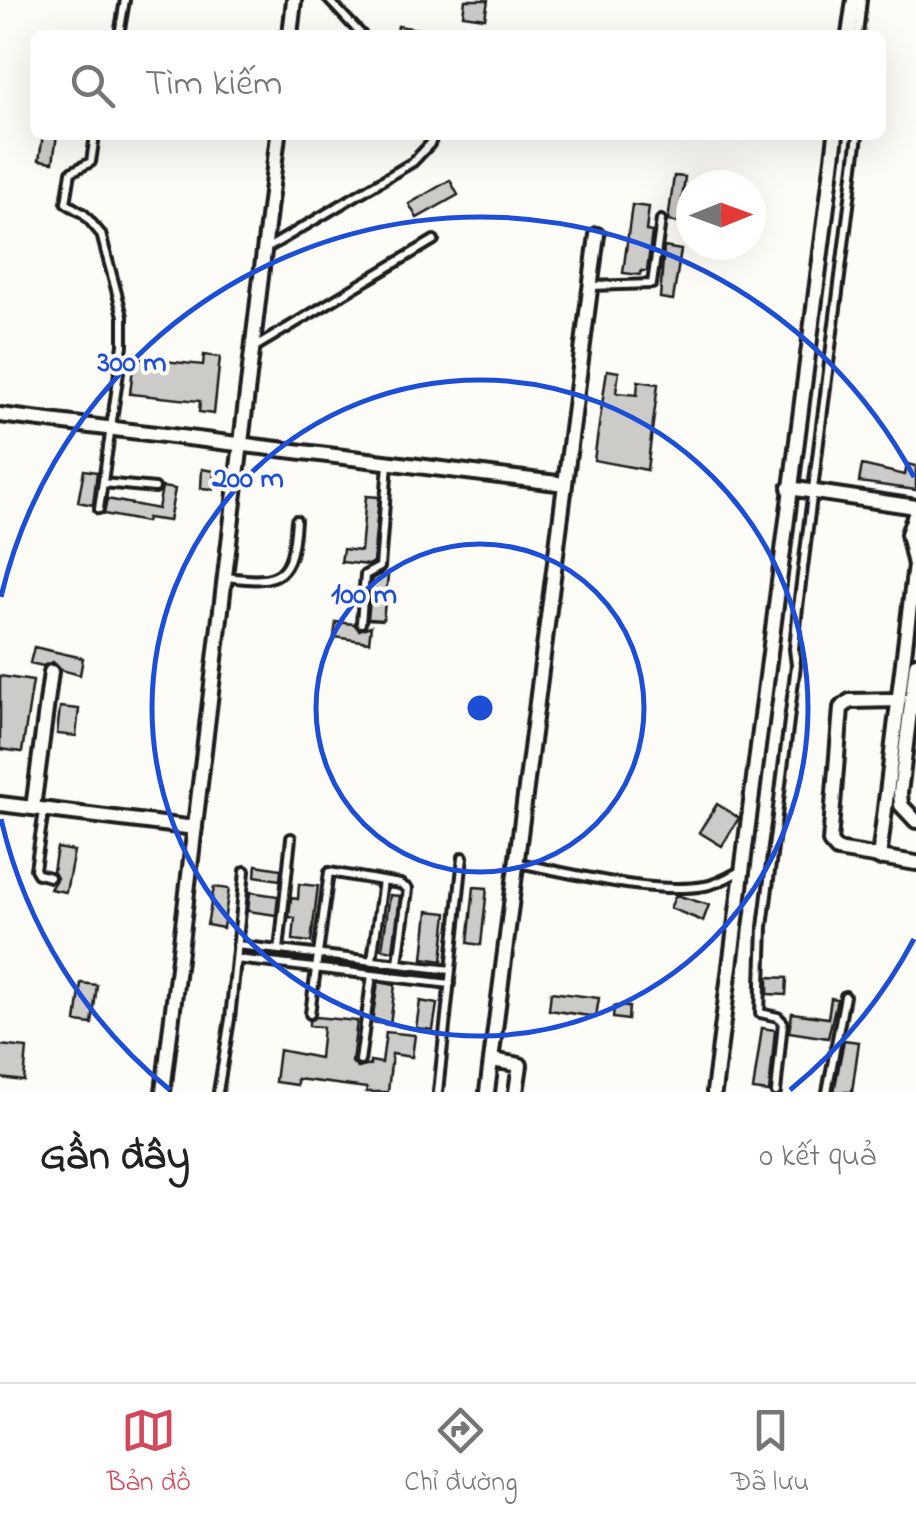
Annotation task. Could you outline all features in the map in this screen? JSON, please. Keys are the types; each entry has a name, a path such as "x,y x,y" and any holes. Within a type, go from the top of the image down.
{"street":[{"path":"291,30 294,0"},
{"path":"850,30 854,0"},
{"path":"163,1092 277,140"},
{"path":"714,1092 835,140"},
{"path":"488,1092 597,235"},
{"path":"0,415 565,484"},
{"path":"789,488 916,510 908,529 915,565 880,858"},
{"path":"916,664 900,792 901,805 916,822"},
{"path":"38,809 51,672"},
{"path":"899,700 850,701 841,708 830,842 838,850 916,863"},
{"path":"0,804 195,828"},
{"path":"492,1060 520,1064 516,1092"}],"lane":[{"path":"120,30 125,0"},
{"path":"329,0 357,30"},
{"path":"859,30 862,0"},
{"path":"94,140 92,162 72,172 66,202 84,214 101,234 122,303 122,345 99,510"},
{"path":"265,250 412,162 432,140"},
{"path":"776,1092 783,1022 778,1017 762,1016 759,1010 761,951 857,140"},
{"path":"590,286 652,284 661,220"},
{"path":"251,350 434,240"},
{"path":"361,623 365,574 380,567 388,464"},
{"path":"103,483 155,488"},
{"path":"224,577 271,580 290,560 296,520"},
{"path":"38,809 36,872 50,877"},
{"path":"279,950 291,838"},
{"path":"438,1092 463,857"},
{"path":"516,863 633,884 694,887 715,883 742,870"},
{"path":"218,1092 230,1019 245,870"},
{"path":"310,1014 329,872 408,889 398,964"},
{"path":"372,960 383,881"},
{"path":"237,944 451,970"},
{"path":"236,959 450,984"},
{"path":"360,1060 372,975"},
{"path":"828,1092 845,996"}],"building":[{"path":"465,0 488,0 485,18 463,15"},
{"path":"42,140 56,140 53,162 39,160"},
{"path":"674,176 676,176 676,222 668,221"},
{"path":"450,180 458,195 417,218 409,204"},
{"path":"632,205 649,207 646,231 652,232 647,271 640,275 623,273"},
{"path":"664,247 676,249 676,260 679,260 673,300 660,298"},
{"path":"204,355 220,357 214,414 199,412 200,401 130,394 134,358 203,365"},
{"path":"607,370 619,372 616,393 637,395 638,381 658,384 647,470 594,460"},
{"path":"907,464 916,466 916,490 859,482 862,465 905,475"},
{"path":"202,469 214,471 213,489 201,488"},
{"path":"84,470 97,472 93,505 78,502"},
{"path":"162,487 175,489 169,521 147,518 146,522 104,514 107,499 158,509"},
{"path":"366,496 379,497 373,563 341,562 343,549 361,551"},
{"path":"388,576 383,620 368,619 372,579"},
{"path":"336,622 354,624 359,630 371,626 369,642 334,637"},
{"path":"34,647 83,658 80,675 61,670 53,662 43,666 30,663"},
{"path":"0,676 33,681 22,752 0,749"},
{"path":"60,707 79,709 76,736 57,734"},
{"path":"717,804 739,818 722,846 699,832"},
{"path":"57,848 74,851 66,892 50,889 57,878 53,871"},
{"path":"256,865 281,869 280,880 255,876"},
{"path":"299,884 318,886 311,942 293,940 295,918 289,917 291,898 298,899"},
{"path":"214,887 229,889 223,928 207,925"},
{"path":"474,887 487,888 481,945 468,943"},
{"path":"250,892 278,896 276,915 248,911"},
{"path":"390,895 400,896 393,951 382,949"},
{"path":"676,895 709,905 703,921 670,908"},
{"path":"428,911 447,913 442,961 423,958"},
{"path":"768,977 787,978 786,995 768,994"},
{"path":"378,982 395,985 390,1025 372,1022"},
{"path":"81,983 97,985 92,1024 76,1022"},
{"path":"551,992 599,998 596,1017 549,1010"},
{"path":"831,998 837,999 828,1038 789,1032 792,1013 828,1018"},
{"path":"420,1001 437,1004 433,1030 416,1028"},
{"path":"614,1006 629,1007 628,1020 613,1018"},
{"path":"316,1017 357,1021 352,1062 358,1068 370,1065 370,1061 382,1063 386,1032 415,1035 412,1057 392,1054 388,1092 366,1092 367,1088 297,1079 297,1085 275,1082 279,1050 320,1058 323,1027 309,1026 309,1021"},
{"path":"762,1028 775,1030 769,1092 753,1090"},
{"path":"844,1040 859,1042 852,1092 834,1092"},
{"path":"0,1045 27,1048 24,1081 0,1078"}]}
